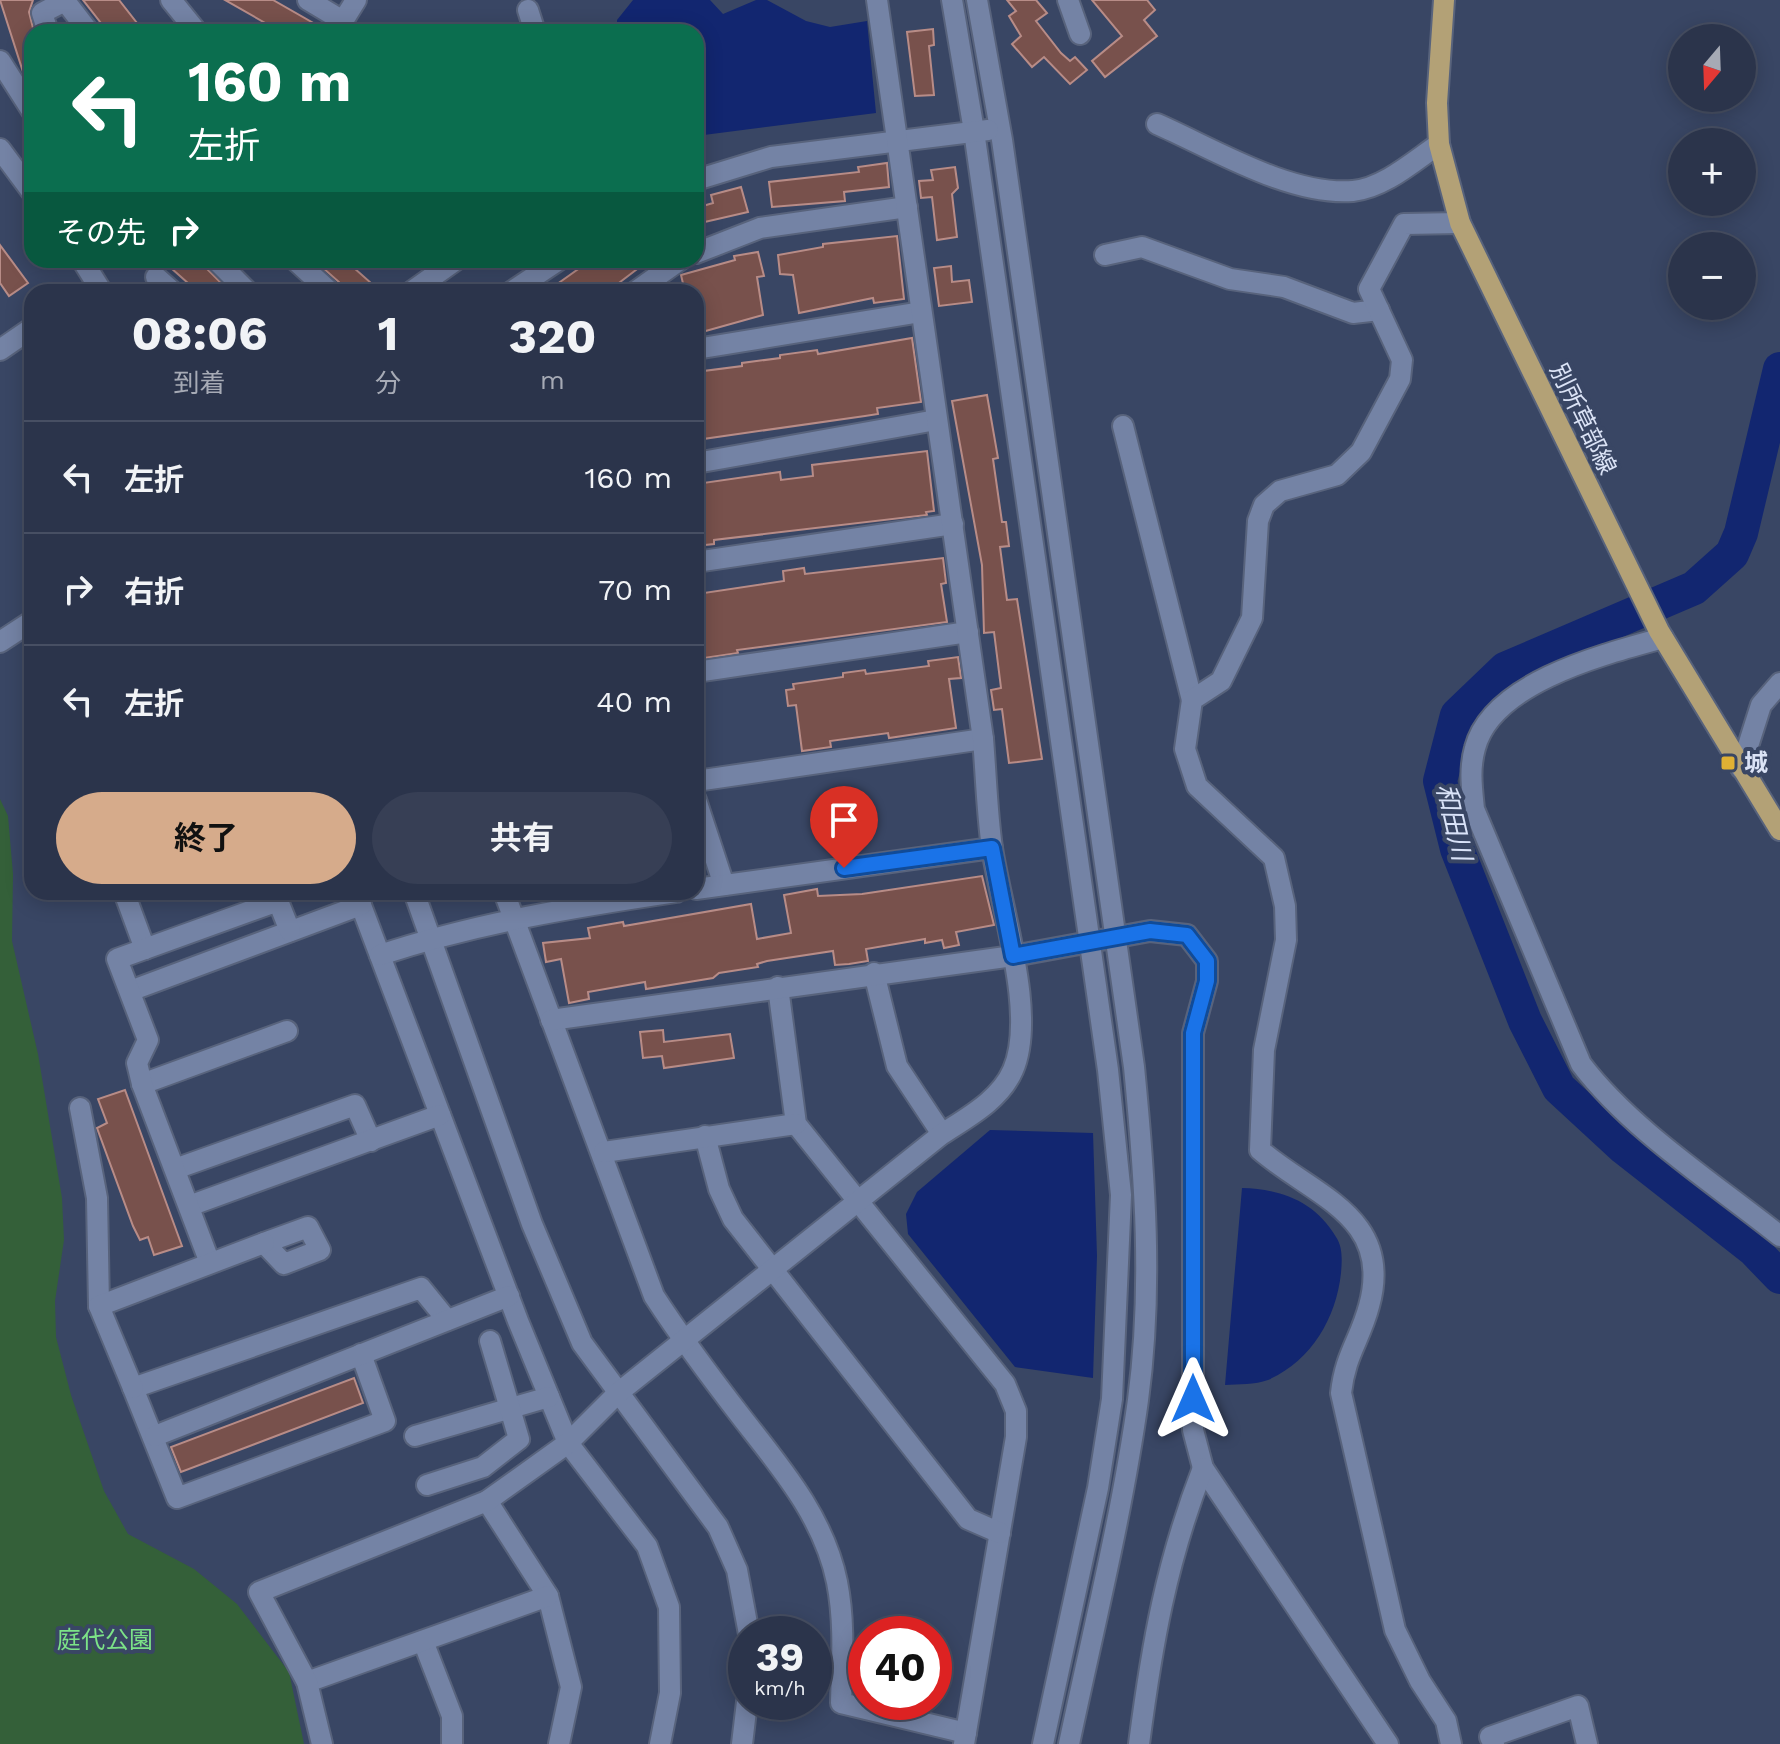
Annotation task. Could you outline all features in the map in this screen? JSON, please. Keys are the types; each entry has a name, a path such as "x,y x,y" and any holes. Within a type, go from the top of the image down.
{"main road":[{"name":"別所草部線","path":"1444,0 1437,103 1439,144 1460,223 1631,578 1661,634 1780,830"}],"street":[{"path":"171,0 190,24"},
{"path":"308,0 343,21 356,0"},
{"path":"322,1744 307,1682 259,1592 487,1501 568,1443 618,1393 683,1340 942,1134 993,1099 1012,1073 1021,1047 1013,956 992,848 983,739 877,0"},
{"path":"952,0 974,131 1108,1070 1121,1195 1119,1298 1112,1399 1098,1488 1043,1744"},
{"path":"977,0 1000,129 1116,938 1147,1192 1145,1296 1138,1397 1123,1485 1069,1744"},
{"path":"1068,0 1080,34"},
{"path":"43,15 65,1 83,24"},
{"path":"528,10 532,24"},
{"path":"0,61 24,98"},
{"path":"1157,124 1300,187 1355,191 1388,178 1439,144"},
{"path":"704,178 771,157 896,139 1000,129"},
{"path":"0,149 24,181"},
{"path":"704,250 760,228 907,207"},
{"path":"1192,700 1221,681 1252,618 1258,521 1264,505 1280,491 1337,475 1361,452 1400,379 1402,360 1369,289 1404,224 1460,223"},
{"path":"1105,255 1142,247 1230,279 1284,287 1353,313 1379,310"},
{"path":"224,268 240,284"},
{"path":"304,268 321,284"},
{"path":"420,284 439,268"},
{"path":"523,284 546,268"},
{"path":"658,284 673,268"},
{"path":"156,277 164,284"},
{"path":"704,348 921,312"},
{"path":"0,350 24,334"},
{"path":"704,462 936,420"},
{"path":"1123,426 1192,700 1185,749 1197,786 1274,858 1285,906 1286,940 1264,1050 1260,1150 1283,1170 1318,1188 1350,1216 1372,1255 1375,1281 1368,1310 1344,1364 1341,1393 1395,1630 1420,1681 1446,1721 1451,1744"},
{"path":"704,561 953,524"},
{"path":"0,642 24,626"},
{"path":"704,671 968,632"},
{"path":"1661,634 1594,657 1507,701 1475,746 1471,778 1474,809 1581,1064 1597,1085 1633,1117 1780,1236"},
{"path":"1741,768 1761,705 1780,683"},
{"path":"704,780 983,739"},
{"path":"704,824 724,885"},
{"path":"704,888 992,848"},
{"path":"127,900 145,949"},
{"path":"130,991 290,931 354,900"},
{"path":"359,900 568,1443 647,1546 669,1607 670,1693 660,1744"},
{"path":"417,900 538,1237 582,1343 718,1527 737,1570 746,1616"},
{"path":"507,900 604,1152 654,1296 683,1340 791,1481 817,1522 836,1580 843,1633 841,1703 965,1738 1016,1437 1016,1411 1005,1384 861,1201 796,1124 778,987"},
{"path":"380,955 431,938 594,900"},
{"path":"210,1263 142,1084 137,1063 148,1040 117,959 278,901 290,931"},
{"path":"551,1020 1013,956 1116,938 1170,931 1187,935 1207,961 1207,981 1193,1033 1193,1430 1203,1468 1388,1744"},
{"path":"874,973 897,1066 942,1134"},
{"path":"142,1084 287,1031"},
{"path":"175,1169 355,1105 371,1141"},
{"path":"80,1108 97,1198 99,1306 155,1436 177,1498 385,1421 361,1354"},
{"path":"189,1206 440,1115"},
{"path":"604,1152 796,1124"},
{"path":"705,1136 719,1189 733,1219 968,1519 1000,1533"},
{"path":"99,1306 264,1243"},
{"path":"133,1388 421,1288 447,1320"},
{"path":"155,1436 509,1296"},
{"path":"427,1485 483,1467 519,1439 513,1410 490,1341"},
{"path":"415,1436 513,1410 549,1397"},
{"path":"1139,1744 1161,1596 1177,1533 1203,1468"},
{"path":"487,1501 548,1596 571,1687 559,1744"},
{"path":"307,1682 548,1596"},
{"path":"423,1641 452,1716 452,1744"},
{"path":"1494,1744 1490,1737 1578,1706 1587,1744"},
{"path":"742,1744 745,1720"}],"green space":[{"name":"庭代公園","path":"0,799 8,816 13,874 12,941 38,1054 62,1198 64,1240 55,1301 56,1337 71,1395 104,1491 128,1534 194,1569 237,1604 289,1672 304,1744 0,1744"}],"shaded area":[{"path":"633,0 710,0 723,14 756,0 767,0 806,21 830,27 867,21 876,113 704,135 704,24 617,24"},
{"path":"990,1130 1093,1133 1097,1256 1093,1378 1015,1367 908,1234 906,1214 917,1192"},
{"path":"1242,1188 1283,1194 1318,1214 1338,1241 1342,1254 1341,1273 1327,1322 1319,1337 1297,1362 1268,1380 1225,1385"}],"building":[{"path":"0,0 33,0 29,12 32,24 24,24 24,75"},
{"path":"83,0 119,0 138,24 102,24"},
{"path":"225,0 273,0 315,24 267,24"},
{"path":"1007,0 1036,0 1047,13 1036,21 1061,53 1070,61 1075,57 1087,70 1070,84 1044,57 1032,67 1012,44 1021,36 1009,16 1016,11"},
{"path":"1092,0 1147,0 1155,10 1144,20 1157,36 1105,77 1092,61 1122,36"},
{"path":"933,29 934,45 929,46 934,95 915,96 907,32"},
{"path":"887,163 889,187 844,192 845,201 772,207 769,182 859,172 858,167"},
{"path":"955,167 958,188 952,194 957,237 937,240 932,197 921,198 919,181 933,180 931,170"},
{"path":"741,187 748,212 704,222 704,206 713,203 711,195"},
{"path":"897,236 904,299 874,303 873,298 799,313 793,275 780,274 778,255 823,247 823,244"},
{"path":"0,245 28,283 9,296 0,283"},
{"path":"758,252 764,276 757,277 763,315 704,331 704,284 683,284 681,275 735,260 734,256"},
{"path":"951,266 952,282 969,280 972,302 939,306 934,268"},
{"path":"171,268 207,268 222,284 189,284"},
{"path":"323,268 354,268 371,283 340,284"},
{"path":"580,268 638,268 618,284 557,284"},
{"path":"912,338 921,402 877,408 878,414 704,439 704,371 742,366 742,363 780,358 780,355 817,350 818,354"},
{"path":"987,395 998,458 993,459 1002,522 1006,522 1009,546 1000,547 1007,600 1017,599 1042,759 1009,763 1002,709 994,710 991,690 1001,688 994,632 984,633 982,565 952,401"},
{"path":"927,451 934,511 926,512 927,515 714,540 714,544 704,545 704,483 780,472 781,480 813,476 812,465"},
{"path":"943,558 946,583 941,584 947,622 737,650 738,653 704,658 704,593 784,581 783,571 804,568 805,574"},
{"path":"958,657 961,678 949,679 956,728 889,738 888,733 830,741 831,747 802,751 796,705 788,706 786,690 794,689 793,684 843,677 843,673 865,670 866,674 929,666 928,661"},
{"path":"982,876 994,925 956,932 959,945 944,948 942,940 925,943 925,939 866,949 868,961 835,965 833,951 767,961 757,964 758,967 719,973 713,978 646,989 645,982 588,992 589,999 569,1003 561,959 546,962 543,943 590,938 588,928 623,922 624,926 751,904 757,939 791,933 784,895 817,889 818,896 862,894"},
{"path":"663,1030 664,1042 730,1034 734,1058 664,1068 662,1056 643,1058 640,1032"},
{"path":"125,1090 182,1246 154,1255 148,1237 140,1240 133,1226 97,1128 107,1123 98,1099"},
{"path":"354,1378 363,1403 181,1472 171,1447"}],"waterway":[{"name":"和田川","path":"1780,369 1741,533 1732,554 1694,588 1505,669 1457,715 1440,781 1457,849 1525,1021 1559,1088 1624,1148 1754,1250 1780,1277"}],"place":[{"name":"城","path":"1728,763"}],"route":[{"path":"844,868 992,848 1013,956 1150,931 1187,935 1198,945 1207,961 1207,981 1193,1033 1193,1399"}]}
